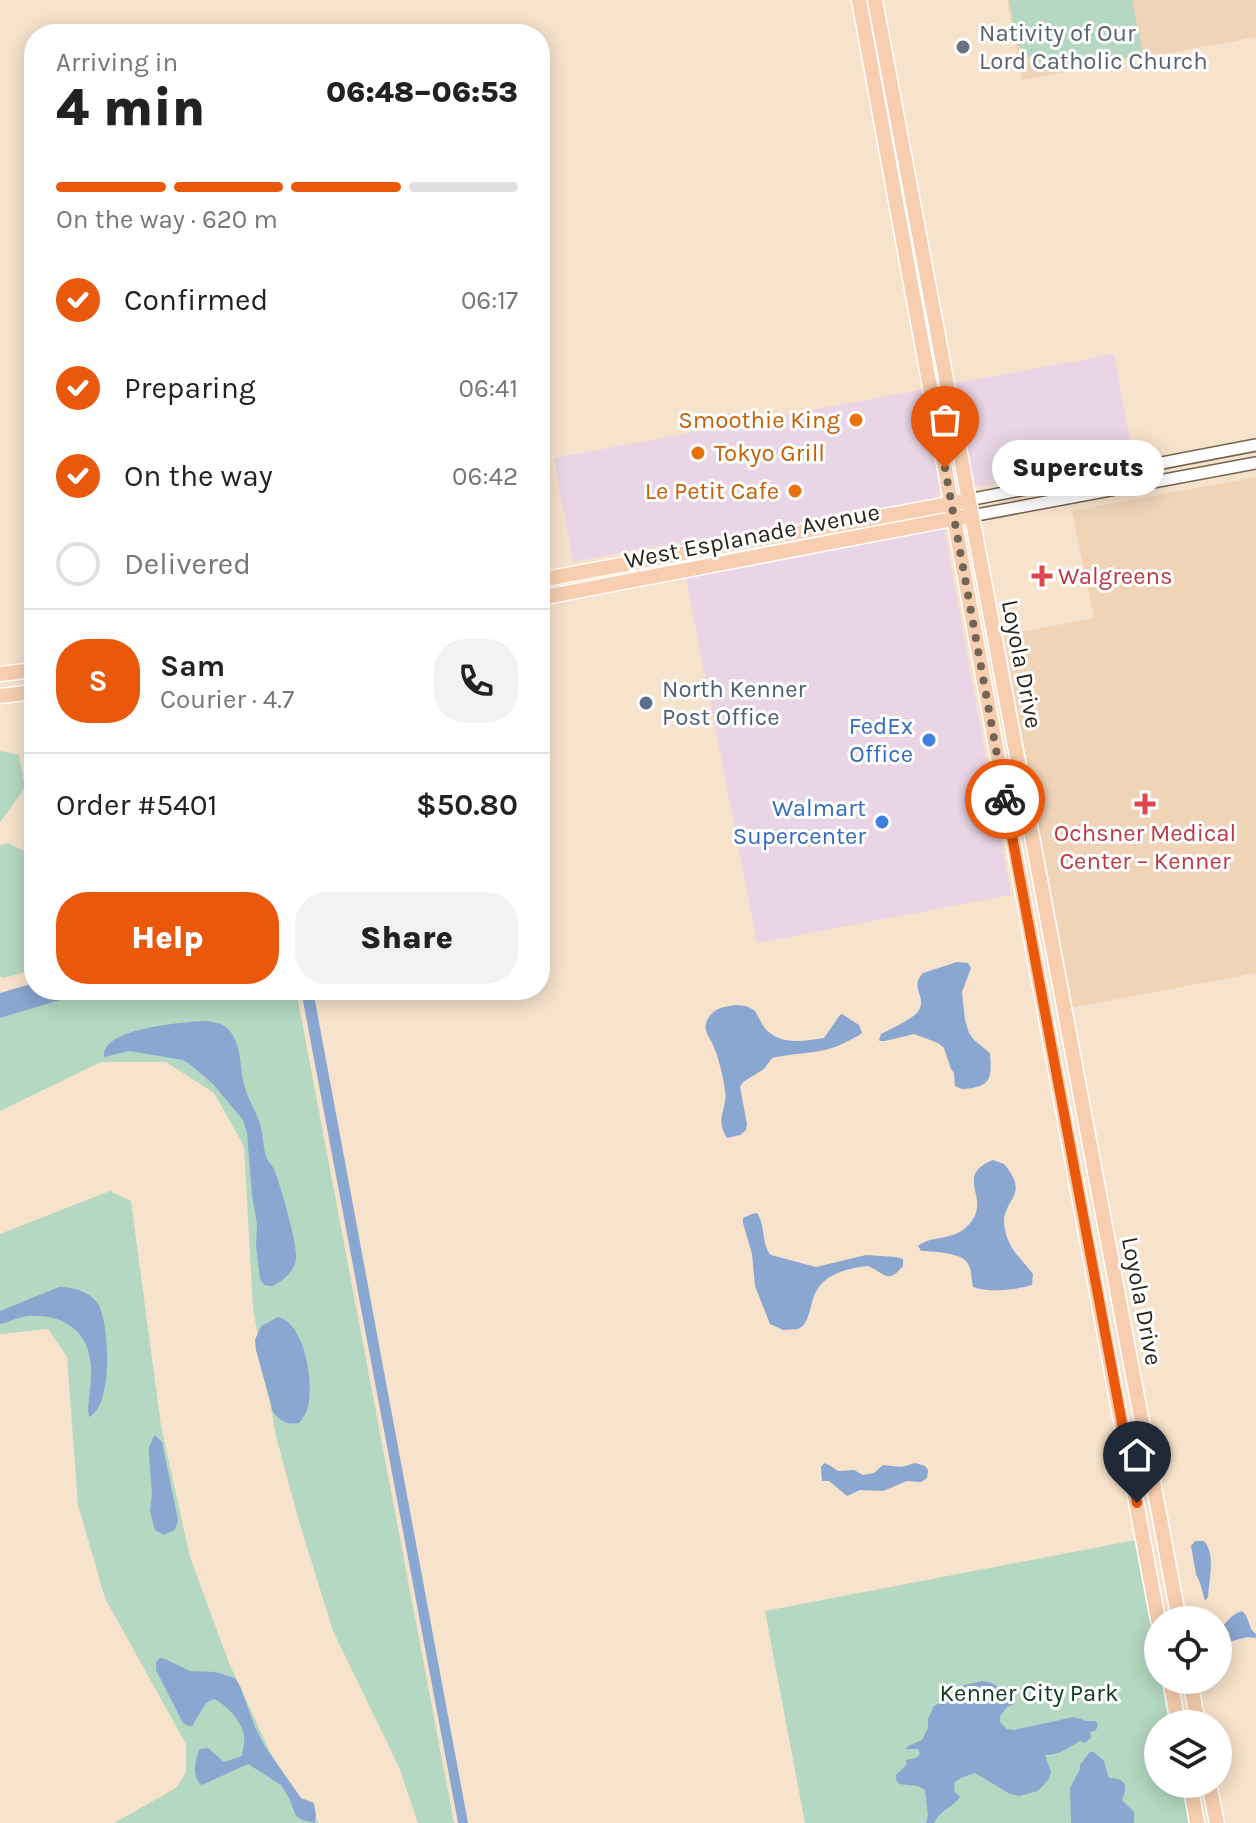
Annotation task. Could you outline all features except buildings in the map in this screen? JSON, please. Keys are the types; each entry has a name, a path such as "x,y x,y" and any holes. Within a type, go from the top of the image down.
{"main road":[{"name":"Loyola Drive","path":"859,0 1155,1606"},
{"name":"Loyola Drive","path":"875,0 1176,1606"},
{"path":"945,468 962,465"},
{"name":"West Esplanade Avenue","path":"550,578 968,500"},
{"name":"West Esplanade Avenue","path":"550,596 971,516"},
{"path":"833,525 837,542"},
{"path":"751,540 754,558"},
{"path":"667,556 671,574"},
{"path":"579,573 583,590"},
{"path":"0,674 24,671"},
{"path":"0,696 24,693"},
{"path":"1019,873 1039,869"},
{"path":"1071,1148 1090,1144"},
{"path":"1098,1294 1117,1291"},
{"path":"1108,1349 1127,1346"},
{"path":"1137,1503 1156,1500"},
{"path":"1193,1798 1197,1823"},
{"path":"1212,1798 1217,1823"}],"street":[{"name":"West Esplanade Avenue","path":"968,500 1256,445"},
{"name":"West Esplanade Avenue","path":"971,516 1256,463"}],"shaded area":[{"path":"1007,0 1256,0 1256,37 1022,80"},
{"path":"1114,354 1133,458 938,494 1011,895 757,943 679,542 573,562 554,458"},
{"name":"Ochsner Medical Center – Kenner","path":"1256,477 1256,973 1070,1008 1004,635 1094,618 1072,511"}],"green space":[{"path":"1009,0 1132,0 1143,55 1062,70 1040,63 1017,44"},
{"path":"0,751 19,755 24,789 0,822"},
{"path":"8,843 24,851 24,973 3,978 0,976 1,845"},
{"path":"60,1000 298,1000 454,1823 418,1823 399,1767 333,1631 276,1436 253,1308 244,1146 214,1093 166,1062 101,1062 0,1111 0,1018"},
{"path":"110,1191 131,1201 161,1426 190,1557 229,1663 276,1765 319,1823 114,1823 176,1788 186,1772 186,1744 105,1598 78,1505 67,1357 48,1329 0,1334 0,1234"},
{"name":"Kenner City Park","path":"1136,1540 1148,1606 1144,1606 1144,1694 1165,1694 1168,1710 1144,1710 1144,1798 1185,1798 1189,1823 805,1823 765,1611"}],"water":[{"path":"957,962 968,963 971,968 962,992 969,1033 990,1053 991,1062 990,1075 985,1083 962,1089 955,1086 954,1073 944,1048 938,1043 914,1034 879,1040 881,1034 919,1010 918,983 923,973"},
{"path":"24,986 24,1000 60,1000 0,1018 0,993"},
{"path":"303,1000 315,1000 468,1823 458,1823"},
{"path":"735,1005 754,1010 770,1033 784,1040 824,1038 842,1014 859,1025 862,1033 832,1048 772,1058 764,1069 740,1087 746,1130 727,1138 721,1119 725,1097 723,1079 706,1027 714,1012"},
{"path":"205,1021 226,1027 233,1035 245,1088 260,1123 266,1155 274,1169 288,1214 296,1259 287,1276 272,1286 264,1285 260,1279 257,1224 243,1120 213,1084 183,1060 129,1051 104,1057 106,1047 129,1033 163,1025"},
{"path":"993,1160 1004,1164 1015,1184 1004,1220 1005,1230 1013,1249 1033,1274 1032,1285 1002,1290 973,1287 969,1266 963,1258 921,1251 918,1246 967,1227 977,1210 976,1172"},
{"path":"757,1213 771,1255 816,1267 866,1255 896,1257 903,1259 903,1266 889,1276 868,1266 852,1268 829,1277 818,1288 803,1326 783,1330 770,1324 755,1286 752,1254 743,1218"},
{"path":"59,1287 75,1289 90,1296 102,1314 107,1346 106,1382 97,1410 89,1417 90,1359 88,1348 77,1332 61,1321 41,1316 22,1317 0,1324 0,1311"},
{"path":"278,1317 295,1330 308,1369 310,1396 305,1415 299,1423 284,1422 273,1412 256,1350 255,1340 261,1326"},
{"path":"154,1436 162,1442 178,1520 175,1530 164,1535 155,1530 150,1511 149,1447"},
{"path":"824,1463 838,1471 854,1470 863,1475 874,1473 883,1465 902,1467 915,1463 928,1470 927,1478 921,1482 907,1481 883,1491 860,1490 847,1496 829,1481 822,1481 821,1467"},
{"path":"1195,1541 1204,1541 1210,1553 1208,1597 1205,1601 1191,1546"},
{"path":"1242,1611 1247,1617 1256,1638 1232,1641 1232,1616"},
{"path":"160,1658 190,1671 215,1672 235,1678 264,1745 301,1798 314,1803 315,1823 296,1816 281,1785 248,1764 202,1785 199,1782 195,1768 200,1749 208,1748 224,1762 242,1756 243,1730 233,1714 214,1699 206,1703 192,1726 183,1723 156,1670 156,1662"},
{"path":"983,1681 999,1688 998,1692 1005,1688 1011,1691 1008,1695 1015,1704 1007,1707 1000,1716 1000,1722 1007,1729 1074,1717 1096,1721 1098,1725 1085,1743 1080,1741 1059,1752 1045,1755 1051,1772 1038,1791 1019,1796 1010,1794 975,1773 955,1782 954,1791 960,1797 934,1823 926,1823 925,1790 899,1784 896,1780 896,1775 907,1764 906,1760 920,1754 918,1749 906,1749 922,1740 934,1706 950,1698 964,1685"},
{"path":"1090,1752 1104,1761 1109,1778 1119,1779 1125,1784 1122,1800 1134,1812 1134,1823 1071,1823 1070,1788 1080,1765"}],"way so far":[{"path":"945,468 1005,799"}],"place":[{"name":"Nativity of Our Lord Catholic Church","path":"963,47"},
{"name":"Smoothie King","path":"856,420"},
{"name":"Tokyo Grill","path":"698,453"},
{"name":"Supercuts","path":"945,468"},
{"name":"Le Petit Cafe","path":"795,491"},
{"name":"Walgreens","path":"1042,576"},
{"name":"North Kenner Post Office","path":"646,703"},
{"name":"FedEx Office","path":"929,740"},
{"name":"Ochsner Medical Center – Kenner","path":"1145,804"},
{"name":"Walmart Supercenter","path":"882,822"}],"route":[{"path":"1005,799 1137,1503"}]}
